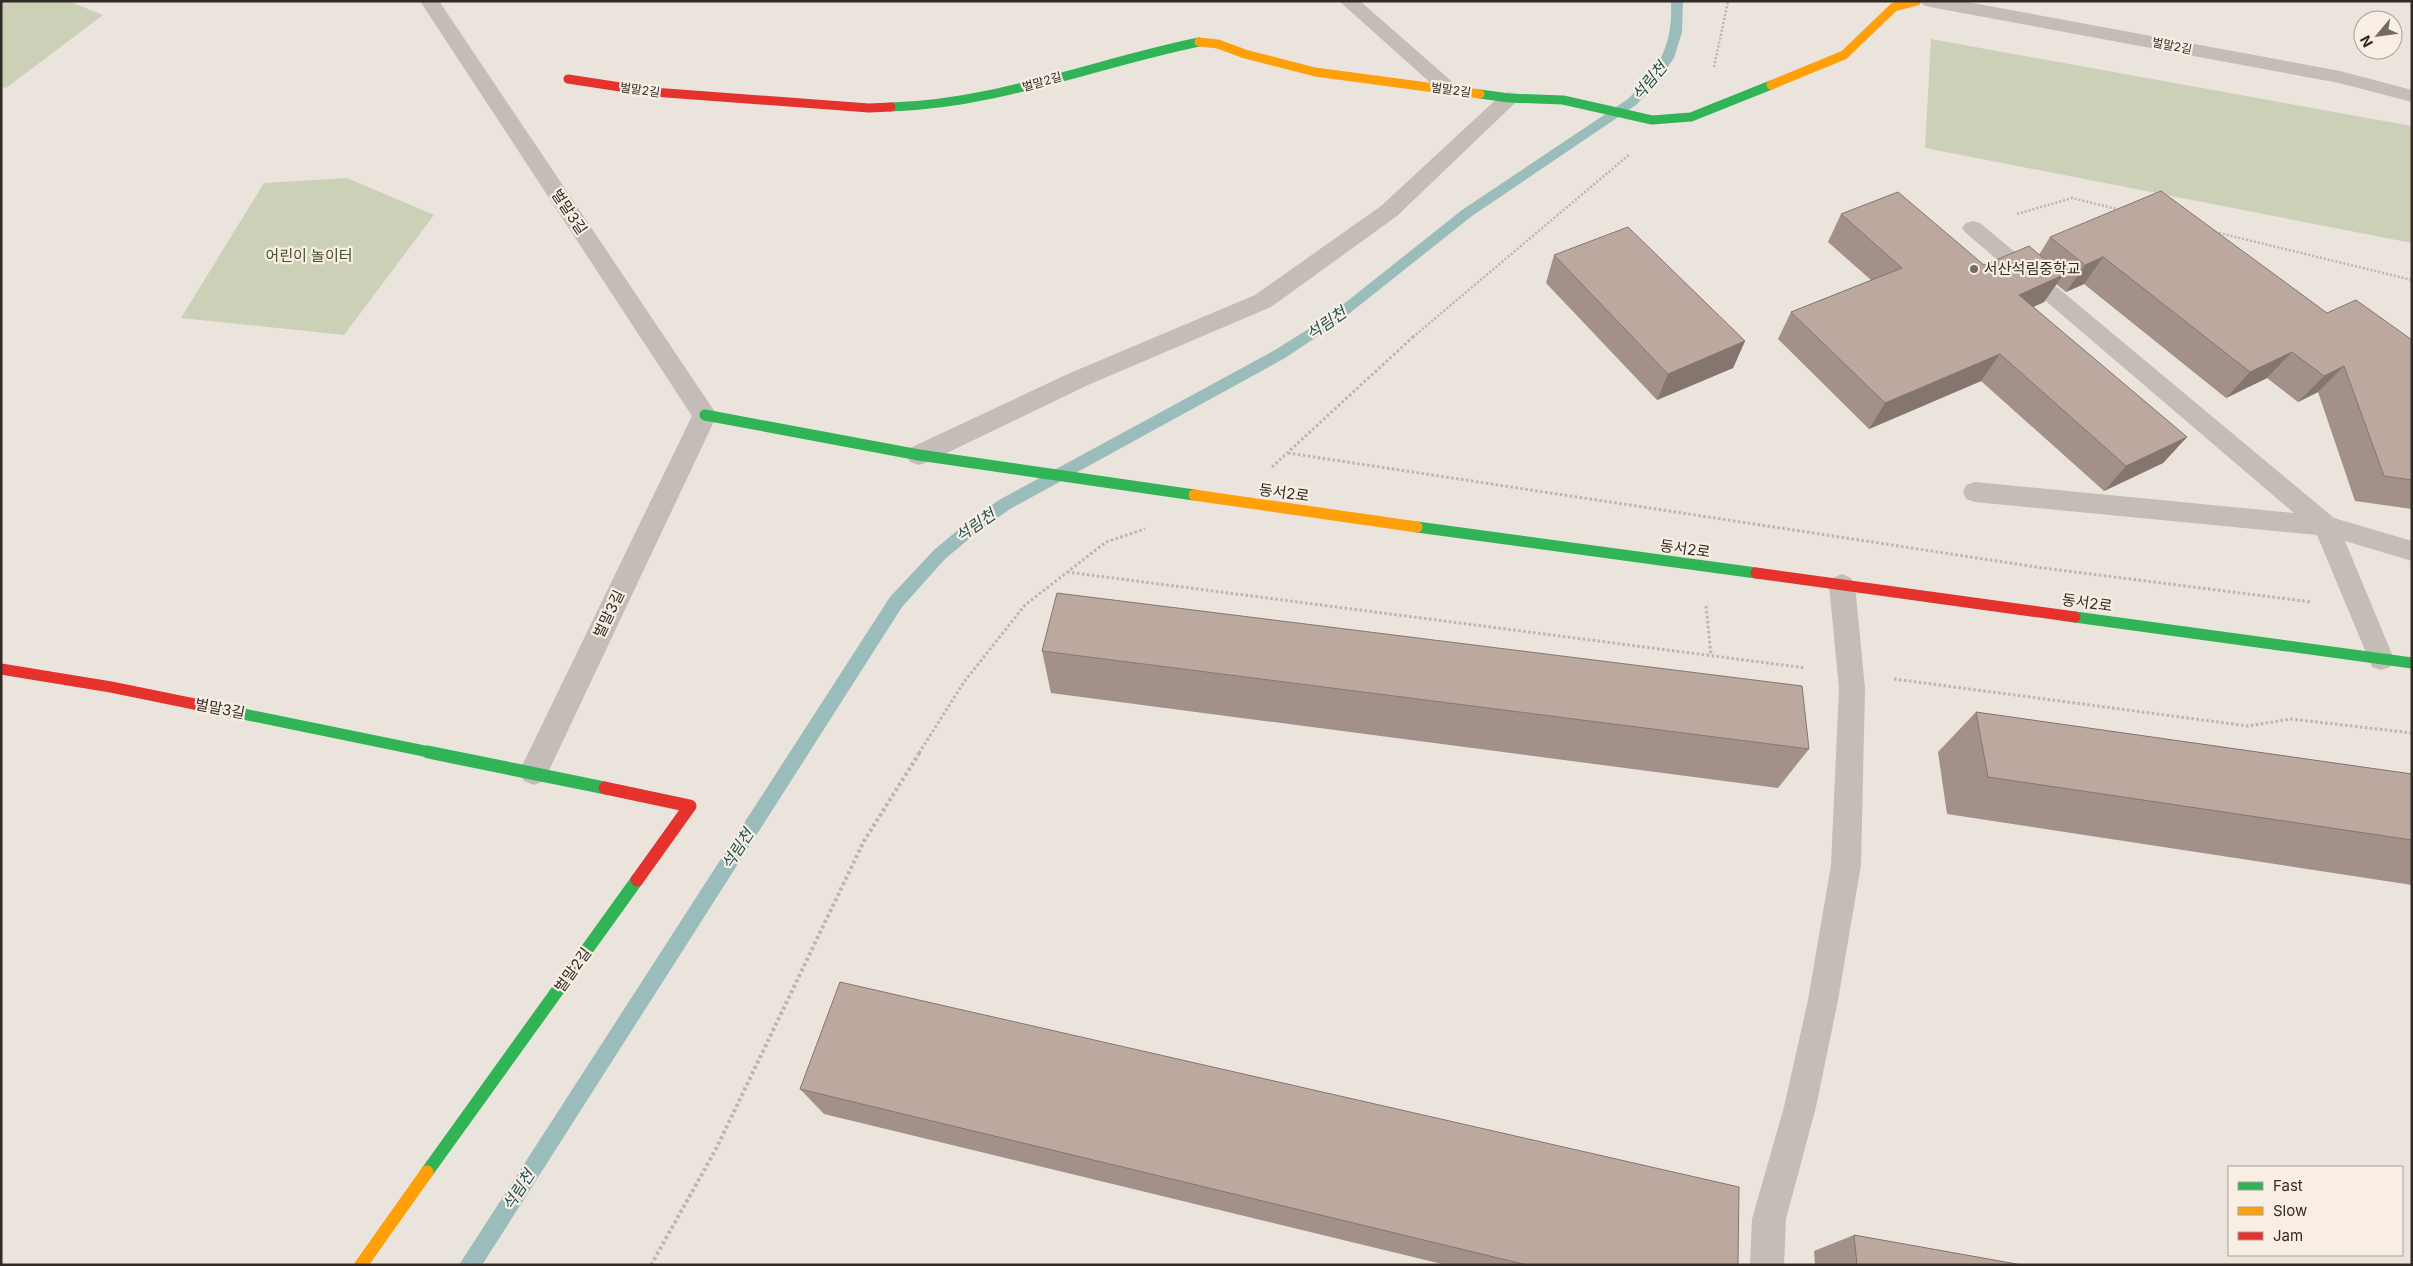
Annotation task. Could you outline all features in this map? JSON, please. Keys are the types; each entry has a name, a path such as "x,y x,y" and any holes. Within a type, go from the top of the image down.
{"street":[{"name":"벌말3길","path":"1,669 111,687 534,772 705,415 430,1"},
{"path":"1348,1 1450,90"},
{"path":"1691,117 1816,68 1844,55 1888,12 1903,4 1917,1"},
{"name":"벌말2길","path":"1930,1 2340,77 2412,96"},
{"name":"벌말2길","path":"568,79 653,92 869,108 927,106 991,96 1141,54 1201,42 1218,44 1245,54 1315,72 1509,98 1562,100 1652,120 1691,117"},
{"path":"919,455 1079,378 1263,301 1388,210 1509,98"},
{"name":"동서2로","path":"705,415 919,455 1231,501 2412,663"},
{"name":"벌말2길","path":"361,1265 690,806 534,772"}],"lane":[{"path":"1973,228 2326,526 2381,658"},
{"path":"1975,492 2326,526 2412,552"},
{"path":"1767,1265 1769,1218 1800,1107 1824,1000 1846,865 1850,673 1842,585"}],"path":[{"path":"1231,501 1288,453 1421,330 1628,155 1691,117 1713,75 1728,1"},
{"path":"1973,228 2072,198 2126,211"},
{"path":"2210,231 2412,280"},
{"path":"1288,453 2043,568 2360,609"},
{"path":"651,1265 716,1149 864,841 964,682 1025,606 1106,542 1153,527"},
{"path":"1067,572 2248,726 2292,719 2412,733"}],"green space":[{"path":"1,1 68,1 103,15 6,88 1,87"},
{"path":"1931,39 2412,126 2412,243 1925,148"},
{"name":"어린이 놀이터","path":"347,178 434,215 344,335 181,318 264,183"}],"building":[{"path":"2161,191 2327,313 2356,300 2412,340 2412,480 2384,476 2344,366 2324,376 2292,352 2250,372 2102,256 2085,265 2050,237"},
{"path":"1898,192 1984,265 2029,246 2063,275 2019,295 2187,437 2126,466 2000,354 1885,403 1791,312 1902,268 1841,214"},
{"path":"1628,227 1745,341 1668,374 1554,255"},
{"path":"1057,593 1802,686 1809,749 1042,651"},
{"path":"1976,712 2412,774 2412,840 1988,777"},
{"path":"840,982 1739,1187 1738,1265 1527,1265 800,1089"},
{"path":"1854,1235 2022,1265 1857,1265"}],"waterway":[{"name":"석림천","path":"470,1265 896,602 925,569 970,529 1024,492 1280,354 1331,321 1467,213 1632,102 1653,80 1668,58 1676,32 1678,17 1677,1"}],"traffic: fast":[{"path":"891,107 927,106 991,96 1141,54 1199,42"},
{"path":"1480,94 1509,98 1563,100 1652,120 1691,117 1771,85"},
{"path":"705,415 919,455 1194,495"},
{"path":"1417,527 1756,573"},
{"path":"2075,617 2412,663"},
{"path":"209,707 605,788"},
{"path":"427,1172 637,880"}],"traffic: slow":[{"path":"1771,85 1844,55 1894,7 1917,1"},
{"path":"1199,42 1218,44 1245,54 1315,72 1480,94"},
{"path":"1194,495 1417,527"},
{"path":"361,1265 427,1172"}],"traffic: jam":[{"path":"568,79 653,92 869,108 891,107"},
{"path":"1756,573 2075,617"},
{"path":"1,669 111,687 209,707"},
{"path":"605,788 690,806 637,880"}],"place":[{"name":"서산석림중학교","path":"1974,269"}]}
